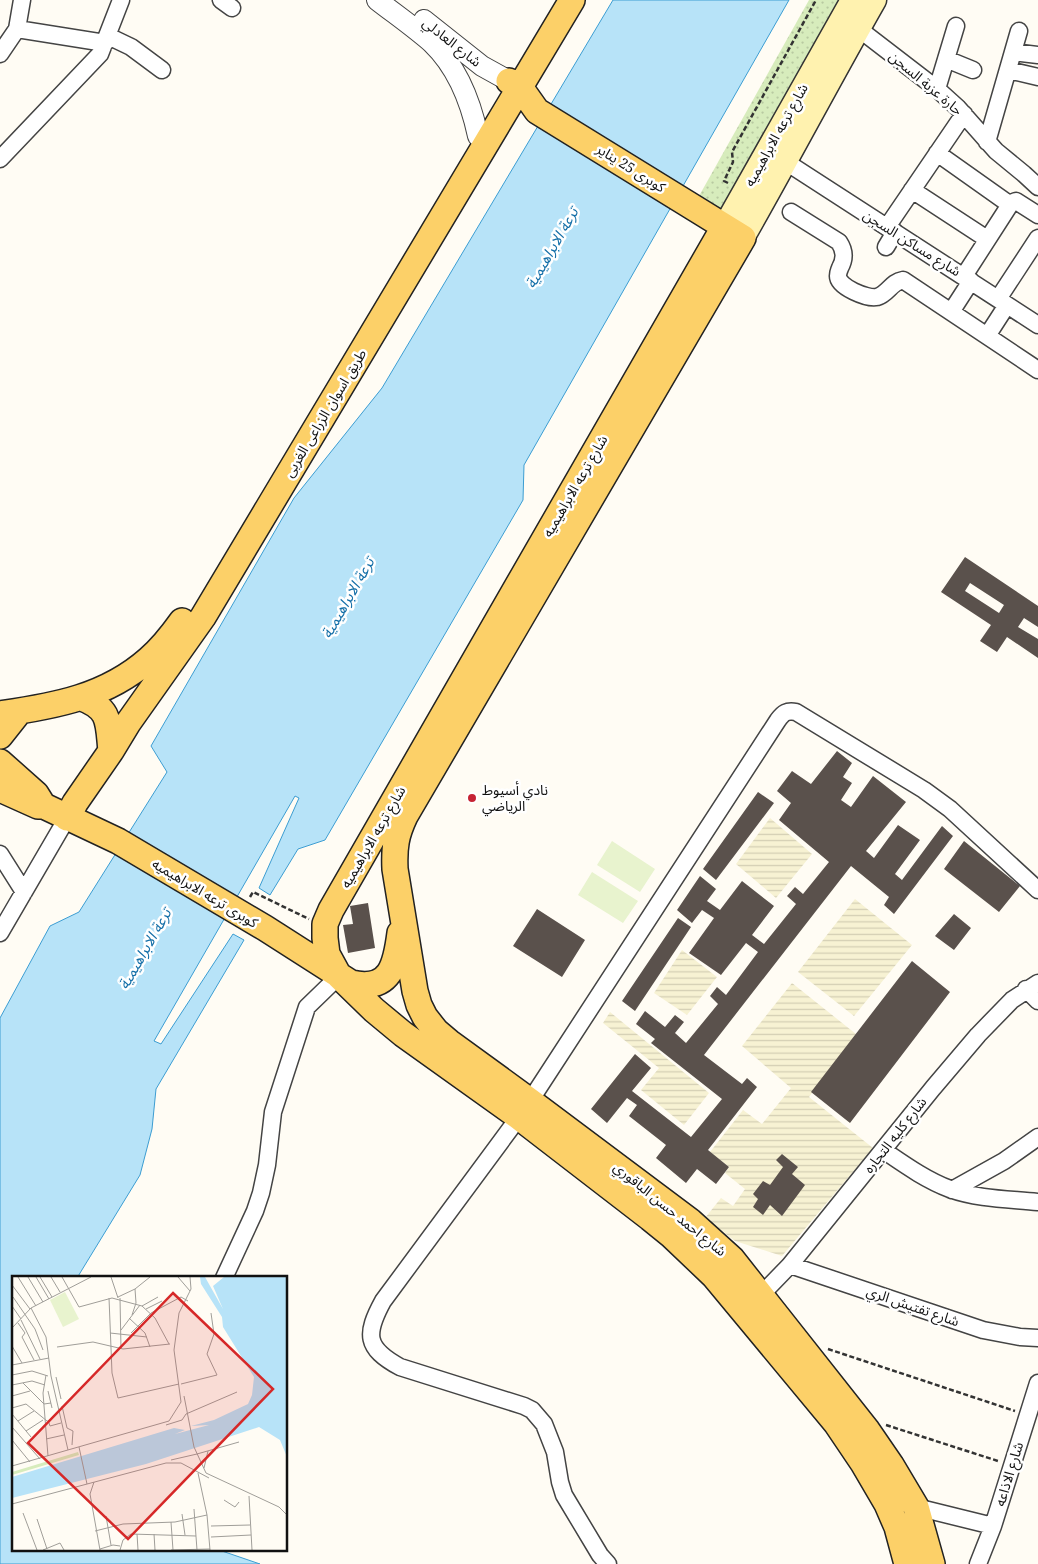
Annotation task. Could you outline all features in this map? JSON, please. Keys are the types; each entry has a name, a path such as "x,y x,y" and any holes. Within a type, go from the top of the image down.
{"main road":[{"name":"طريق اسوان الزراعى الغربى","path":"67,818 128,723 203,617 505,111 514,84 560,0"},
{"name":"طريق اسوان الزراعى الغربى","path":"9,713 82,698 109,687 148,660 190,612 478,136 572,0"},
{"name":"شارع ترعه الابراهيميه","path":"734,233 786,162 852,0"},
{"name":"شارع ترعه الابراهيميه","path":"339,976 327,954 325,938 325,926 331,910 502,630 734,233 821,74 859,29 875,0"},
{"name":"كوبرى 25 يناير","path":"514,84 537,111 734,233"},
{"name":"كوبرى 25 يناير","path":"505,111 518,109 537,111"},
{"name":"شارع ترعه الابراهيميه","path":"402,914 395,868 394,850 397,833 502,630"},
{"path":"82,698 96,703 105,714 109,726 111,750"},
{"path":"0,736 9,713"},
{"path":"0,762 36,794 44,806"},
{"path":"0,789 38,806 44,806"},
{"name":"كوبرى ترعه الابراهيميه","path":"44,806 118,841 265,928 339,976"},
{"path":"339,976 351,983 364,986 375,984 385,978 392,969 396,958 402,914"},
{"name":"شارع احمد حسن الباقوري","path":"402,914 415,991 425,1017 436,1031 685,1247 714,1276 836,1423 887,1504 897,1527 907,1564"},
{"name":"شارع احمد حسن الباقوري","path":"339,976 374,1010 403,1034 525,1109 690,1222 732,1259 867,1430 891,1465 916,1507 932,1564"},
{"path":"714,1276 732,1259"}],"street":[{"path":"0,54 17,29 22,0"},
{"path":"0,159 100,54 121,0"},
{"name":"شارع العادلي","path":"377,0 433,44 446,60 464,90 473,114 478,136"},
{"name":"شارع العادلي","path":"397,0 482,66 514,84"},
{"path":"937,89 956,26"},
{"path":"17,29 106,39 131,46 162,70"},
{"name":"حارة عزبة السجن","path":"859,29 937,89 964,114 996,151 1038,187"},
{"path":"987,142 1019,31"},
{"path":"1013,52 1038,55"},
{"path":"946,59 973,70"},
{"path":"1008,70 1038,77"},
{"path":"886,247 891,230 912,190 964,114"},
{"path":"937,154 1009,204"},
{"name":"شارع مساكن السجن","path":"786,162 1003,302 1036,319"},
{"path":"912,190 987,239"},
{"path":"951,312 987,239 1009,204 1016,201 1038,215"},
{"path":"791,212 839,242 844,258 838,272 838,279 857,293 869,298 876,297 886,292 893,283 902,280 1038,370"},
{"path":"987,336 1003,302 1038,238"},
{"path":"608,1564 600,1555 564,1494 555,1452 539,1416 524,1406 400,1367 385,1359 374,1347 370,1333 374,1318 383,1301 525,1109 778,720 786,712 796,712 924,790 950,809 1038,890"},
{"path":"0,933 67,818"},
{"path":"0,854 24,892"},
{"path":"225,1276 255,1211 267,1164 273,1112 307,1007 339,976"},
{"path":"1032,986 1038,1001"},
{"name":"شارع كليه التجاره","path":"761,1295 790,1265 978,1035 1000,1012 1032,986"},
{"path":"952,1190 1004,1161 1038,1137"},
{"path":"883,1150 920,1174 952,1190 981,1197 1038,1202"},
{"name":"شارع تفتيش الري","path":"790,1265 983,1330 1020,1337 1038,1338"},
{"name":"شارع الاذاعه","path":"978,1564 993,1526 1036,1393"},
{"path":"916,1507 993,1526"}],"path":[{"path":"729,184 724,181 733,162 732,152 816,0"},
{"path":"249,899 253,892 325,926"},
{"path":"822,1347 1028,1415"},
{"path":"882,1423 1012,1465"}],"shaded area":[{"path":"770,818 812,854 776,898 736,864"},
{"path":"855,899 912,945 854,1016 798,972"},
{"path":"682,950 717,977 687,1015 654,993"},
{"path":"792,983 856,1034 809,1097 873,1148 782,1256 735,1241 705,1218 721,1198 733,1206 745,1189 725,1173 729,1167 710,1152 743,1110 762,1124 791,1088 742,1046"},
{"path":"610,1012 709,1093 684,1125 641,1090 659,1068 603,1023"}],"green space":[{"path":"809,0 840,0 723,210 699,196"},
{"path":"612,841 655,869 640,892 597,865"},
{"path":"592,872 638,901 623,923 578,895"}],"water":[{"name":"ترعة الابراهيمية","path":"613,0 789,0 524,465 523,500 325,840 298,849 270,895 259,888 299,798 295,796 154,1041 161,1044 233,934 244,940 156,1089 152,1129 140,1175 78,1276 12,1276 12,1552 225,1552 260,1564 0,1564 0,1018 50,926 79,912 167,772 151,746 294,498 382,388"}],"building":[{"path":"965,557 1038,606 1038,627 1024,618 1018,627 1038,639 1038,658 1007,637 997,652 980,641 991,625 941,592","holes":["970,583 1004,605 999,613 965,591"]},
{"path":"837,751 852,763 843,777 852,783 841,800 851,807 873,776 906,802 866,851 874,858 898,825 920,840 895,874 902,880 942,826 953,836 894,914 884,905 889,897 851,866 704,1055 742,1084 747,1078 757,1087 708,1150 729,1167 716,1184 697,1169 686,1183 656,1158 666,1145 629,1116 637,1105 627,1098 607,1123 591,1109 635,1054 651,1068 632,1091 691,1137 722,1099 651,1043 655,1039 636,1024 645,1011 665,1027 675,1015 684,1022 675,1033 686,1043 718,1004 710,996 717,987 726,995 758,952 746,943 721,975 689,953 714,918 702,910 692,923 677,910 700,876 716,889 707,901 720,910 742,881 774,906 752,935 764,944 796,904 787,896 795,887 803,894 829,862 779,820 791,803 777,791 792,771 811,784"},
{"path":"758,792 774,803 716,880 703,869"},
{"path":"964,841 1020,886 999,912 944,869"},
{"path":"368,903 375,948 348,953 343,925 353,924 350,906"},
{"path":"537,909 585,940 562,977 513,946"},
{"path":"954,914 971,928 954,950 935,936"},
{"path":"678,918 691,927 635,1011 622,1001"},
{"path":"912,961 950,992 850,1123 811,1092"},
{"path":"782,1154 798,1167 792,1174 805,1185 782,1216 770,1205 763,1215 753,1207 758,1199 753,1194 763,1181 770,1185 783,1167 776,1160"}],"place":[{"name":"نادي أسيوط الرياضي","path":"472,798"}]}
